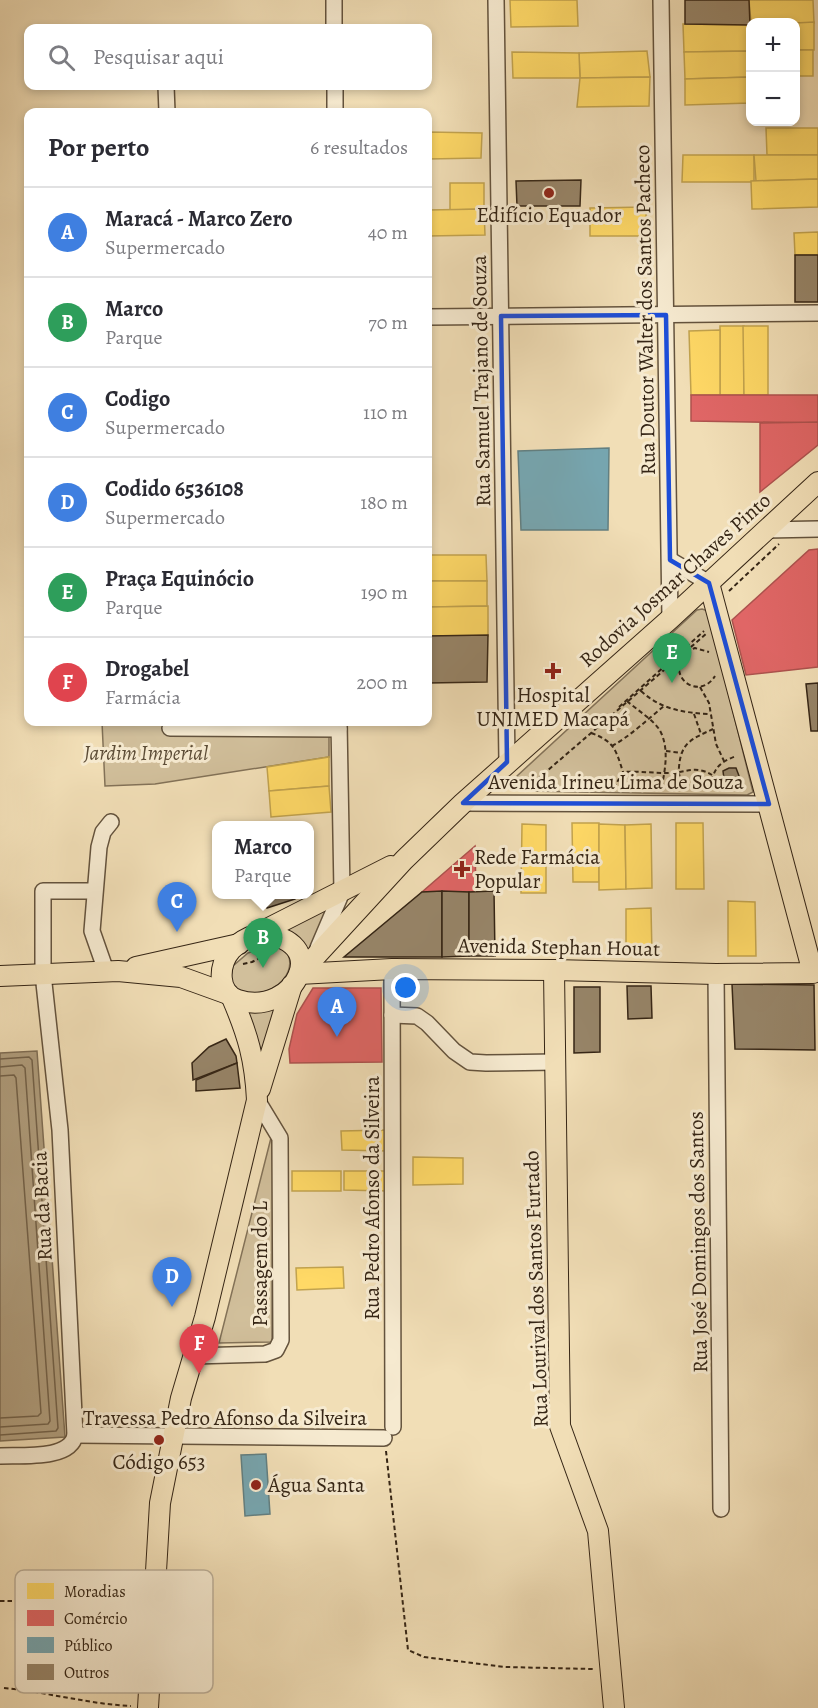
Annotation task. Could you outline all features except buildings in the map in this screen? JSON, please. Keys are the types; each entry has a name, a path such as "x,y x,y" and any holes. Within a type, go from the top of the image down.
{"main road":[{"name":"Rodovia Josmar Chaves Pinto","path":"302,972 404,860 463,803 709,584 818,482"},
{"path":"709,584 816,974"},
{"name":"Rodovia Josmar Chaves Pinto","path":"258,934 404,860"},
{"path":"155,1570 160,1503 181,1398 194,1356 257,1100 302,972 297,949 285,938 276,935 258,934 247,938 230,951 223,967 222,984 244,1026 255,1068 257,1100"},
{"path":"112,971 239,944"},
{"name":"Avenida Stephan Houat","path":"302,972 392,969 816,974"},
{"name":"Rua Lourival dos Santos Furtado","path":"554,970 560,1426 598,1531 614,1708"},
{"path":"0,976 112,971 181,977 248,1003 263,1003 285,993 302,972"}],"street":[{"path":"334,0 334,24"},
{"name":"Rua Samuel Trajano de Souza","path":"496,0 507,762"},
{"name":"Rua Doutor Walter dos Santos Pacheco","path":"661,0 670,619"},
{"path":"166,90 167,108"},
{"path":"335,90 335,108"},
{"path":"432,317 818,313"},
{"path":"766,530 818,529"},
{"path":"670,560 709,584"},
{"path":"170,728 283,726"},
{"path":"302,972 330,922 342,892 339,726"},
{"name":"Avenida Irineu Lima de Souza","path":"463,803 769,804"},
{"path":"111,822 103,832 99,847 92,931 112,971"},
{"name":"Rua da Bacia","path":"75,1435 60,1130 43,974 43,891 94,891"},
{"name":"Rua Pedro Afonso da Silveira","path":"388,1433 392,969"},
{"name":"Rua José Domingos dos Santos","path":"716,974 721,1509"},
{"path":"392,1015 417,1016 454,1051 470,1062 555,1062"},
{"name":"Passagem do L","path":"194,1356 265,1354 276,1350 281,1340 280,1138 257,1100"},
{"name":"Travessa Pedro Afonso da Silveira","path":"0,1456 58,1453 67,1450 74,1443 75,1435 173,1438 388,1433"}],"path":[{"path":"616,792 616,784 623,772 615,749 605,739 591,733 707,628 710,640"},
{"path":"712,648 714,654 695,648 682,655 679,661 679,675 687,685 696,688 706,686 714,680 718,670 721,681"},
{"path":"700,687 709,703 712,729 724,761"},
{"path":"639,689 655,702 680,712 710,714"},
{"path":"626,700 659,730 665,751 665,773 661,793"},
{"path":"612,746 665,706"},
{"path":"694,713 701,734"},
{"path":"681,793 691,794 683,785 678,772 683,747 712,729"},
{"path":"665,751 681,753"},
{"path":"709,794 712,776 720,762 740,755"},
{"path":"623,772 665,773 703,770 712,776"},
{"path":"524,791 535,791"},
{"path":"388,1433 408,1650 424,1657 505,1667 611,1670"},
{"path":"0,1601 15,1601"},
{"path":"4,1688 15,1689"},
{"path":"44,1693 100,1704 148,1707"}],"highlighted area":[{"path":"666,315 670,560 709,583 769,804 463,803 507,762 501,316"}],"green space":[{"path":"697,610 708,611 753,792 747,795 524,791 519,788 517,776"},
{"name":"Jardim Imperial","path":"102,726 329,726 329,757 155,784 105,786"},
{"path":"334,903 311,952 306,953 289,933 290,923"},
{"path":"271,945 286,950 289,958 288,973 272,989 264,992 241,993 230,981 233,966 248,953"},
{"path":"281,1003 265,1060 245,1011"},
{"path":"273,1130 272,1342 219,1343"}],"water":[{"path":"37,1051 65,1437 0,1441 0,1053"}],"place":[{"name":"Edifício Equador","path":"549,193"},
{"name":"Hospital UNIMED Macapá","path":"553,671"},
{"name":"Praça Equinócio","path":"672,683"},
{"name":"Rede Farmácia Popular","path":"462,869"},
{"name":"Codigo","path":"177,932"},
{"name":"Marco","path":"263,968"},
{"name":"Maracá - Marco Zero","path":"337,1037"},
{"name":"Codido 6536108","path":"172,1307"},
{"name":"Drogabel","path":"199,1374"},
{"name":"Código 653","path":"159,1440"},
{"name":"Água Santa","path":"256,1485"}]}
